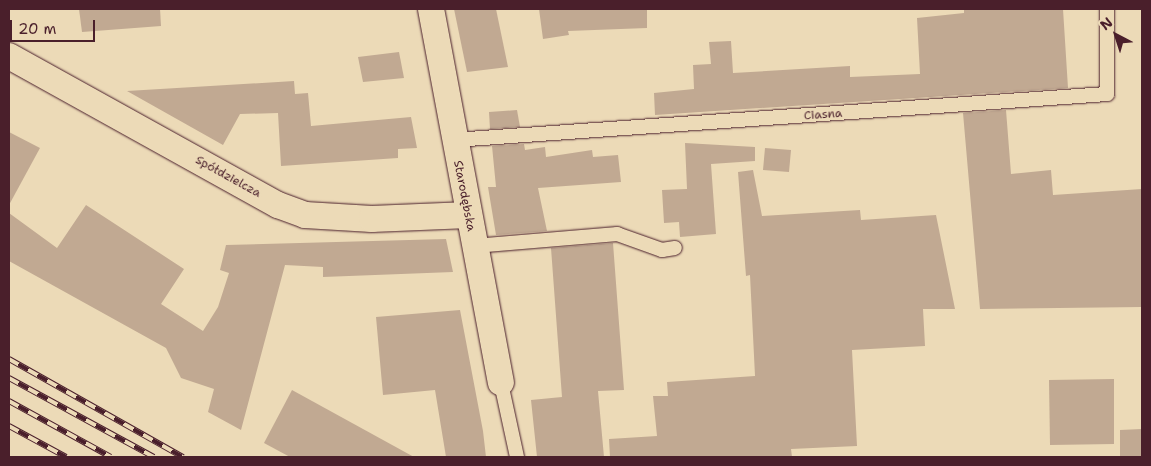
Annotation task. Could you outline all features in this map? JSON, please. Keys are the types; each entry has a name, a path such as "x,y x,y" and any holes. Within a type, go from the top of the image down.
{"street":[{"name":"Starodębska","path":"431,9 468,215 501,383"},
{"name":"Spółdzielcza","path":"9,56 278,205 305,215 372,219 468,215"}],"lane":[{"name":"Ciasna","path":"454,140 1107,94 1107,9"},
{"path":"474,246 617,234 662,250 675,248"},
{"path":"501,383 517,457"}],"building":[{"path":"79,9 160,9 161,26 82,32"},
{"path":"454,9 496,9 508,67 467,72"},
{"path":"539,9 647,9 647,28 568,31 569,35 543,39"},
{"path":"964,9 1063,9 1068,88 655,115 654,93 694,89 693,65 711,64 709,42 731,41 733,73 850,66 850,77 920,74 917,18 964,13"},
{"path":"399,52 404,78 363,82 358,57"},
{"path":"294,81 295,94 308,93 311,126 411,117 417,148 398,149 398,158 281,166 278,113 240,114 223,145 127,91"},
{"path":"517,110 520,127 490,129 489,112"},
{"path":"1006,110 1011,174 1051,170 1053,195 1142,189 1142,307 980,309 963,113"},
{"path":"9,132 40,148 9,205"},
{"path":"685,143 755,147 755,161 711,164 716,234 680,237 679,222 664,223 662,190 687,189"},
{"path":"524,144 525,150 545,147 546,157 592,150 593,157 618,155 621,182 538,188 547,231 496,235 488,187 496,187 492,146"},
{"path":"765,148 791,150 789,172 763,170"},
{"path":"753,170 762,216 860,210 861,220 936,215 955,309 923,309 925,346 852,350 857,446 791,449 792,457 610,457 609,439 657,436 653,396 668,396 667,382 755,376 750,275 746,276 738,172"},
{"path":"86,205 184,269 161,304 203,331 218,307 229,273 220,270 226,245 446,239 453,272 323,277 323,267 285,265 241,430 208,412 214,389 181,378 166,348 9,261 9,213 57,248"},
{"path":"613,243 624,390 598,391 604,457 537,457 531,400 562,397 551,248"},
{"path":"460,310 483,431 486,457 446,457 435,390 383,395 376,317"},
{"path":"1114,379 1114,444 1050,445 1049,380"},
{"path":"292,390 414,457 290,457 264,443"},
{"path":"1142,429 1142,457 1120,457 1120,430"}],"railway":[{"path":"9,359 183,457"},
{"path":"9,378 154,457"},
{"path":"9,401 111,457"},
{"path":"9,426 66,457"}]}
